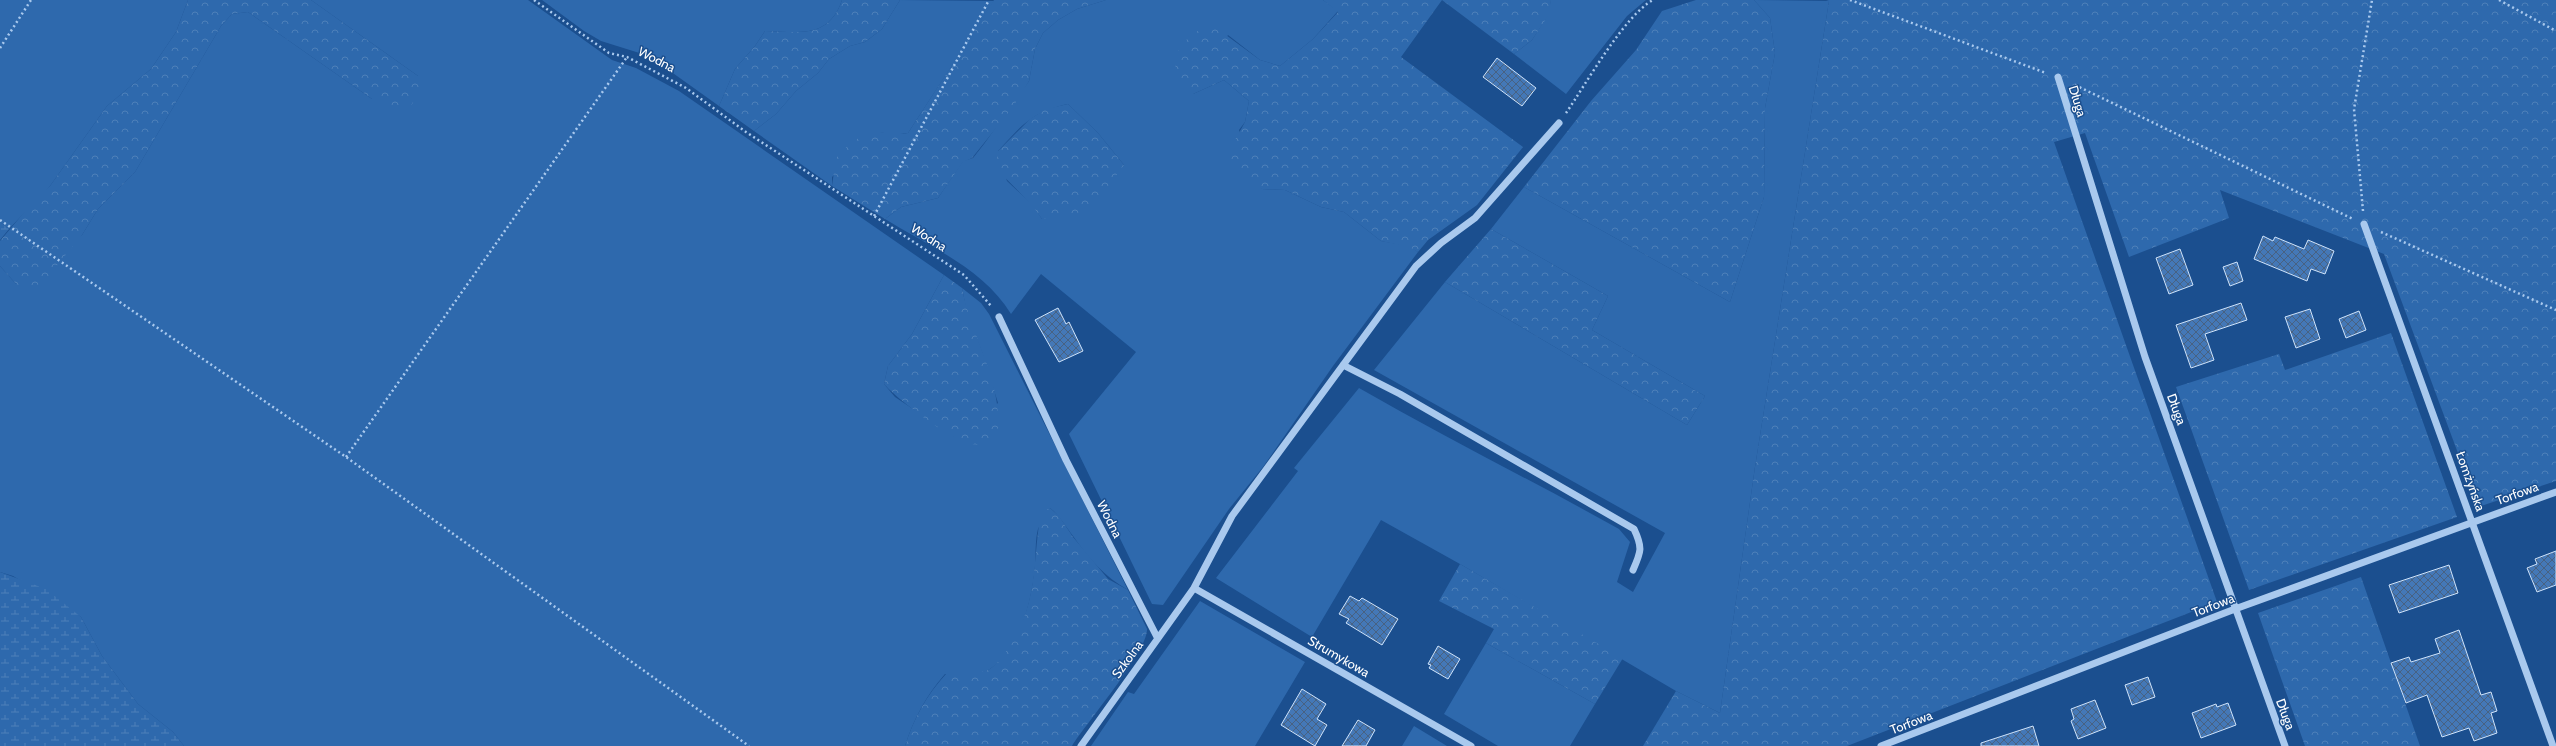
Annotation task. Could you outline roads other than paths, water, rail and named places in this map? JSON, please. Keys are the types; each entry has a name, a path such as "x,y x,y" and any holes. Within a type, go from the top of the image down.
{"street":[{"name":"Długa","path":"2058,77 2145,357 2285,746"},
{"name":"Szkolna","path":"1081,746 1194,588 1232,516 1416,266 1441,243 1475,218 1559,123"},
{"name":"Łomżyńska","path":"2364,224 2554,746"},
{"name":"Wodna","path":"999,317 1066,460 1158,637"},
{"path":"1343,365 1400,394 1634,530 1641,543 1640,552 1633,570"},
{"name":"Torfowa","path":"1880,746 2236,609 2556,492"},
{"name":"Strumykowa","path":"1194,588 1471,746"}]}
